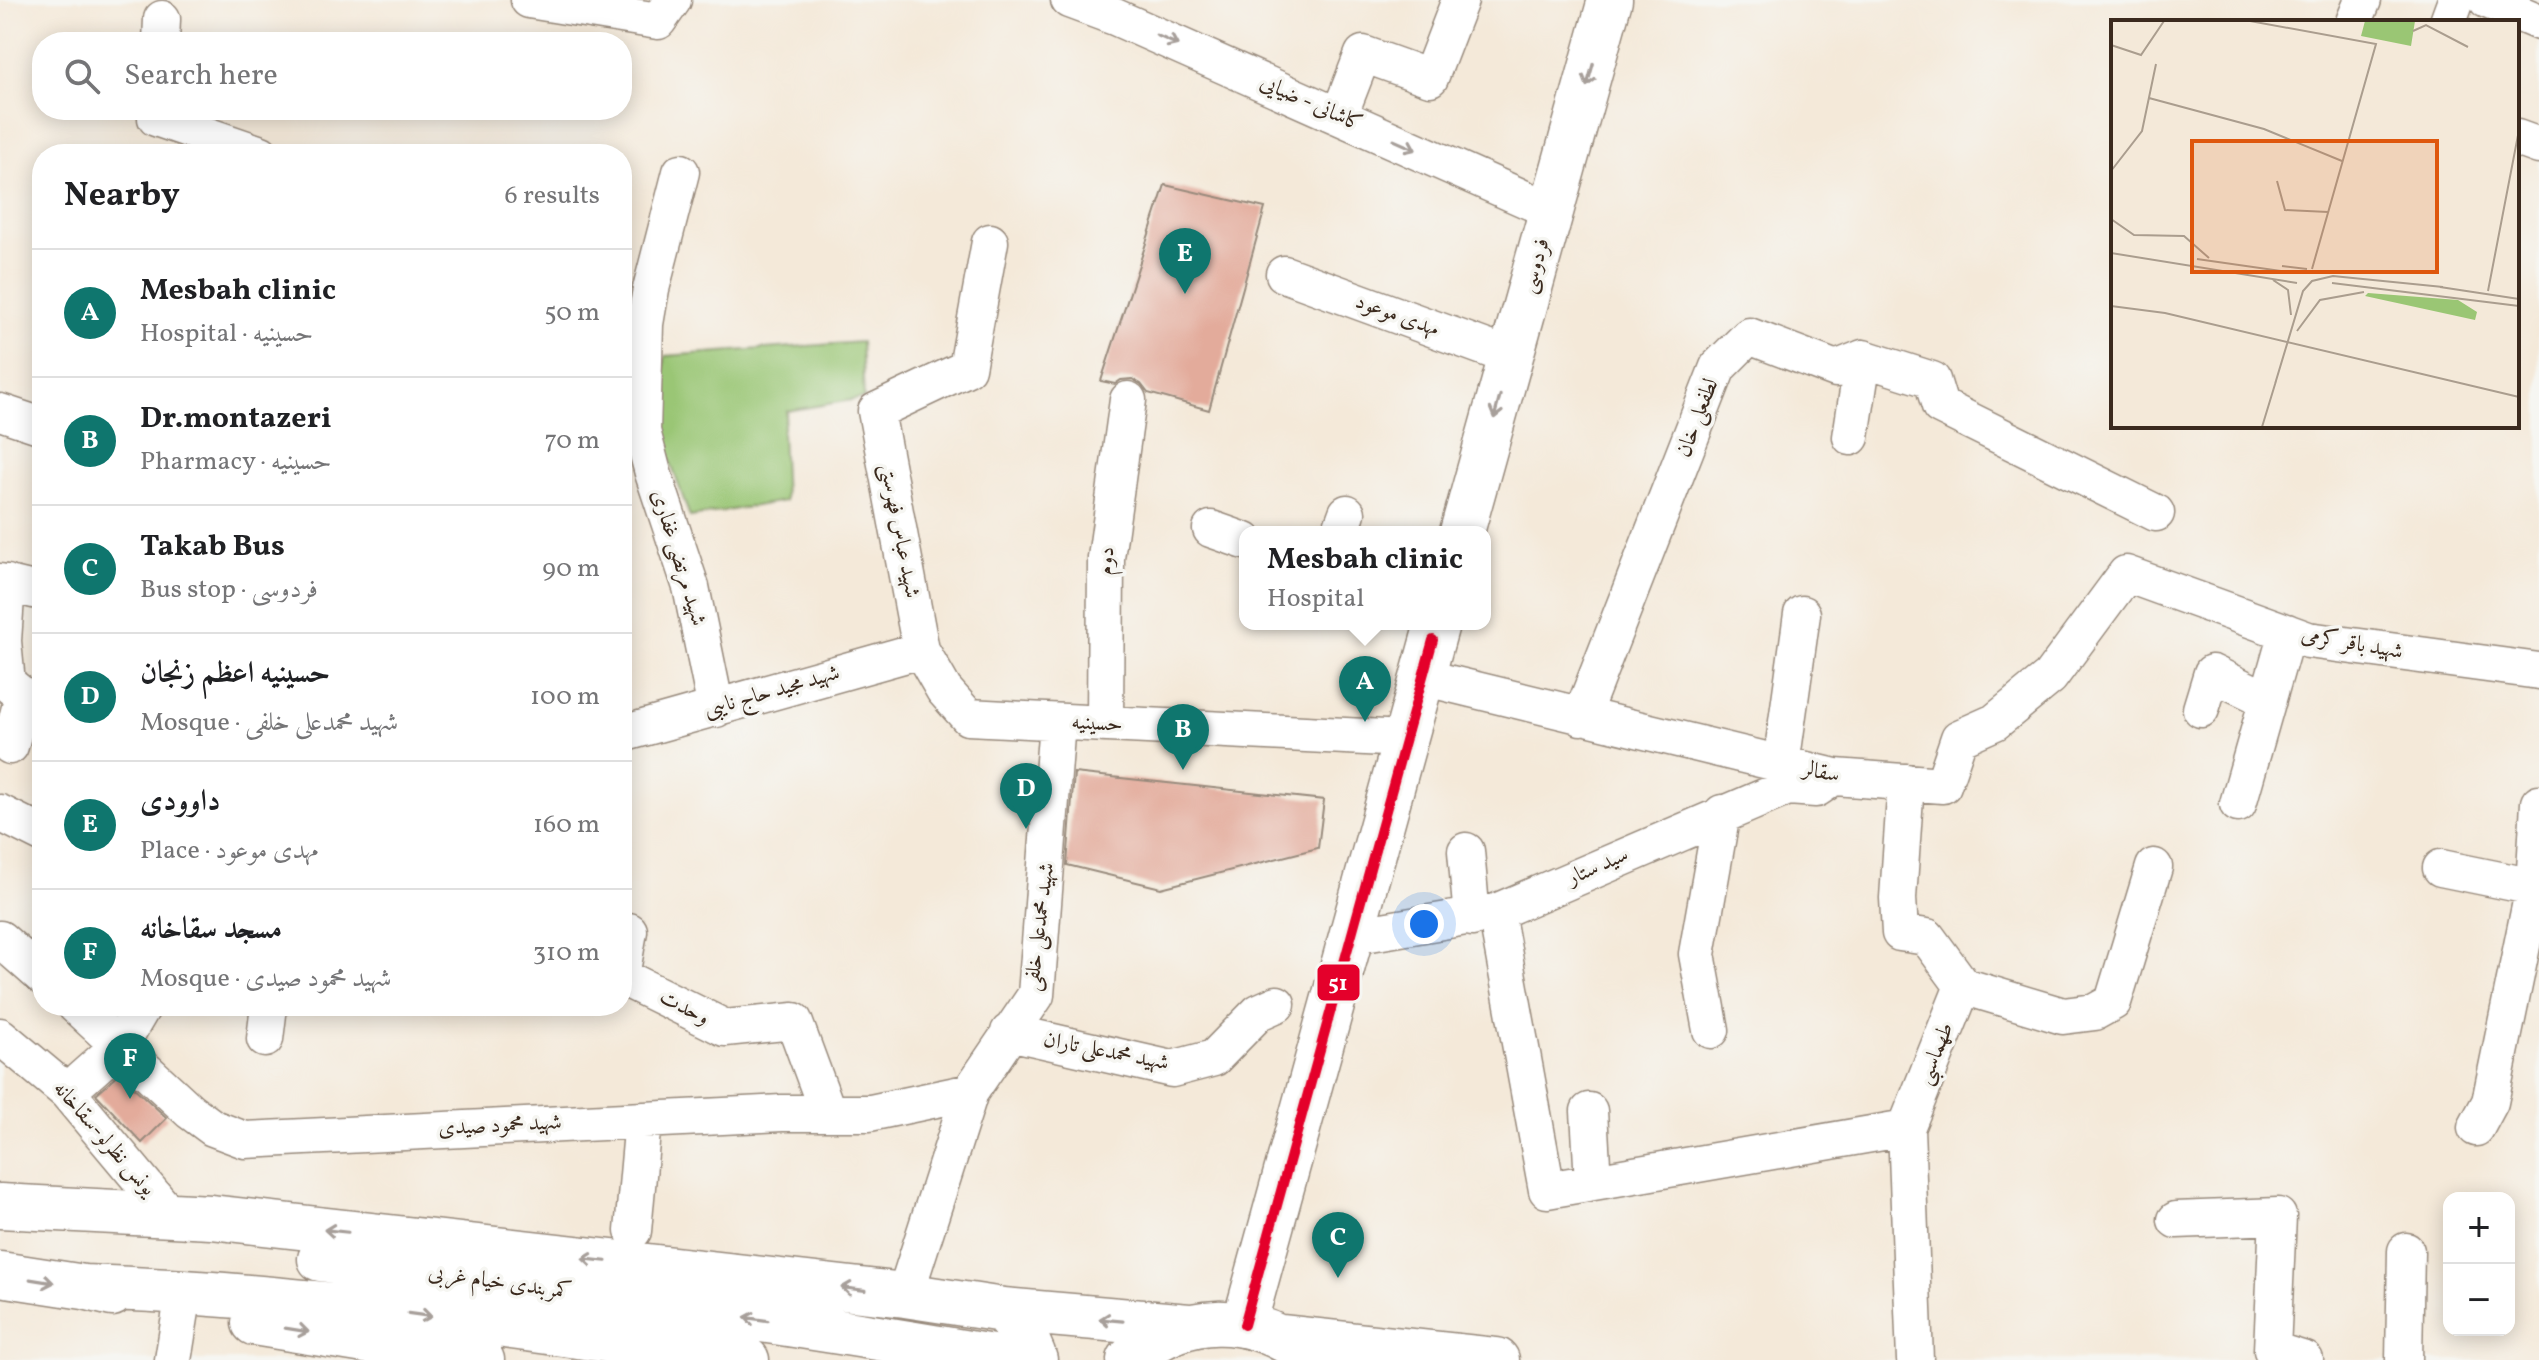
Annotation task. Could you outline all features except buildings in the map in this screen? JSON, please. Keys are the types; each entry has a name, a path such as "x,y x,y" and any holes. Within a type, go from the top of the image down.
{"main road":[{"name":"فردوسی","path":"1464,526 1610,0"},
{"path":"1281,1341 1352,936 1435,630"},
{"path":"0,1206 169,1214 905,1295 1003,1310 1189,1326 1216,1323 1281,1341 1497,1360"},
{"name":"کمربندی خیام غربی","path":"0,1215 626,1300 1017,1359"},
{"path":"0,1274 84,1287 181,1311 482,1360"},
{"name":"کمربندی خیام غربی","path":"84,1287 190,1290 343,1304 747,1360"},
{"path":"1003,1310 1033,1351 1017,1359"},
{"path":"1129,1360 1158,1339 1189,1326"}],"street":[{"path":"529,0 666,11"},
{"name":"کاشانی - ضیایی","path":"1069,0 1115,17 1552,211"},
{"path":"1339,116 1363,54 1430,78 1460,0"},
{"path":"2355,20 2363,0"},
{"path":"2449,20 2456,0"},
{"path":"2487,0 2539,22"},
{"path":"162,120 232,144"},
{"path":"2519,139 2539,146"},
{"name":"شهید مرتضی غفاری","path":"681,172 645,324 642,431 637,471 691,587 716,709"},
{"name":"شهید عباس فهرستی","path":"921,650 876,411 967,368 990,242"},
{"name":"مهدی موعود","path":"1284,274 1511,357"},
{"name":"لطفعلی خان","path":"1581,717 1718,367 1749,336 1836,369 1863,358 1932,380 1940,406 2156,513"},
{"path":"1851,437 1863,358"},
{"name":"دوم","path":"1105,724 1106,558 1128,400"},
{"path":"0,412 32,423"},
{"path":"1211,529 1239,539"},
{"name":"سقالر","path":"1422,677 1835,777 1943,785 1959,738 1995,722 2050,677 2126,574"},
{"name":"شهید باقر کرمی","path":"2126,574 2308,640 2539,671"},
{"path":"3,753 32,698 7,683 3,641 4,582 32,589"},
{"path":"1781,765 1802,614"},
{"path":"2238,804 2287,632"},
{"name":"حسینیه","path":"921,650 944,690 968,717 1405,739"},
{"name":"شهید مجید حاج نایبی","path":"632,731 921,650"},
{"path":"2201,709 2212,673 2268,700"},
{"name":"شهید محمدعلی خلفی","path":"905,1295 970,1092 1036,995 1057,722"},
{"name":"سید ستار","path":"1352,936 1484,915 1788,787 1816,789 1835,777"},
{"path":"1906,782 1898,898 1900,933 1927,937 1963,986 2063,1016 2095,1012 2113,1002 2154,867"},
{"path":"2476,1128 2490,1102 2537,892 2539,803"},
{"path":"0,813 32,829"},
{"path":"1711,1030 1697,954 1722,813"},
{"path":"1466,851 1484,915 1547,1190 1906,1128"},
{"path":"2441,868 2537,892"},
{"path":"0,939 32,961"},
{"name":"وحدت","path":"632,979 725,1028 794,1021 828,1113"},
{"name":"طهماسبی","path":"1915,1360 1906,1128 1963,986"},
{"name":"شهید محمدعلی تاران","path":"1009,1032 1172,1069 1214,1058 1259,1012 1277,1004"},
{"name":"شهید محمود صیدی","path":"87,1016 201,1120 245,1140 643,1120 870,1113 970,1092"},
{"path":"67,1092 120,1045 137,1016"},
{"name":"یونس نظرلو-سقاخانه","path":"0,1036 67,1092 169,1214"},
{"path":"1589,1111 1593,1182"},
{"path":"633,1231 643,1120"},
{"path":"2176,1220 2278,1216 2272,1350 2305,1360"},
{"path":"2404,1360 2406,1251"},
{"path":"173,1360 181,1311"}],"green space":[{"path":"861,342 864,398 787,411 782,432 785,501 690,517 660,424 665,356"}],"transit line":[{"name":"51","path":"1244,1325 1433,640"}],"place":[{"name":"داوودی","path":"1185,294"},
{"name":"Mesbah clinic","path":"1365,722"},
{"name":"Dr.montazeri","path":"1183,770"},
{"name":"حسینیه اعظم زنجان","path":"1026,829"},
{"name":"مسجد سقاخانه","path":"130,1099"},
{"name":"Takab Bus","path":"1338,1278"}]}
